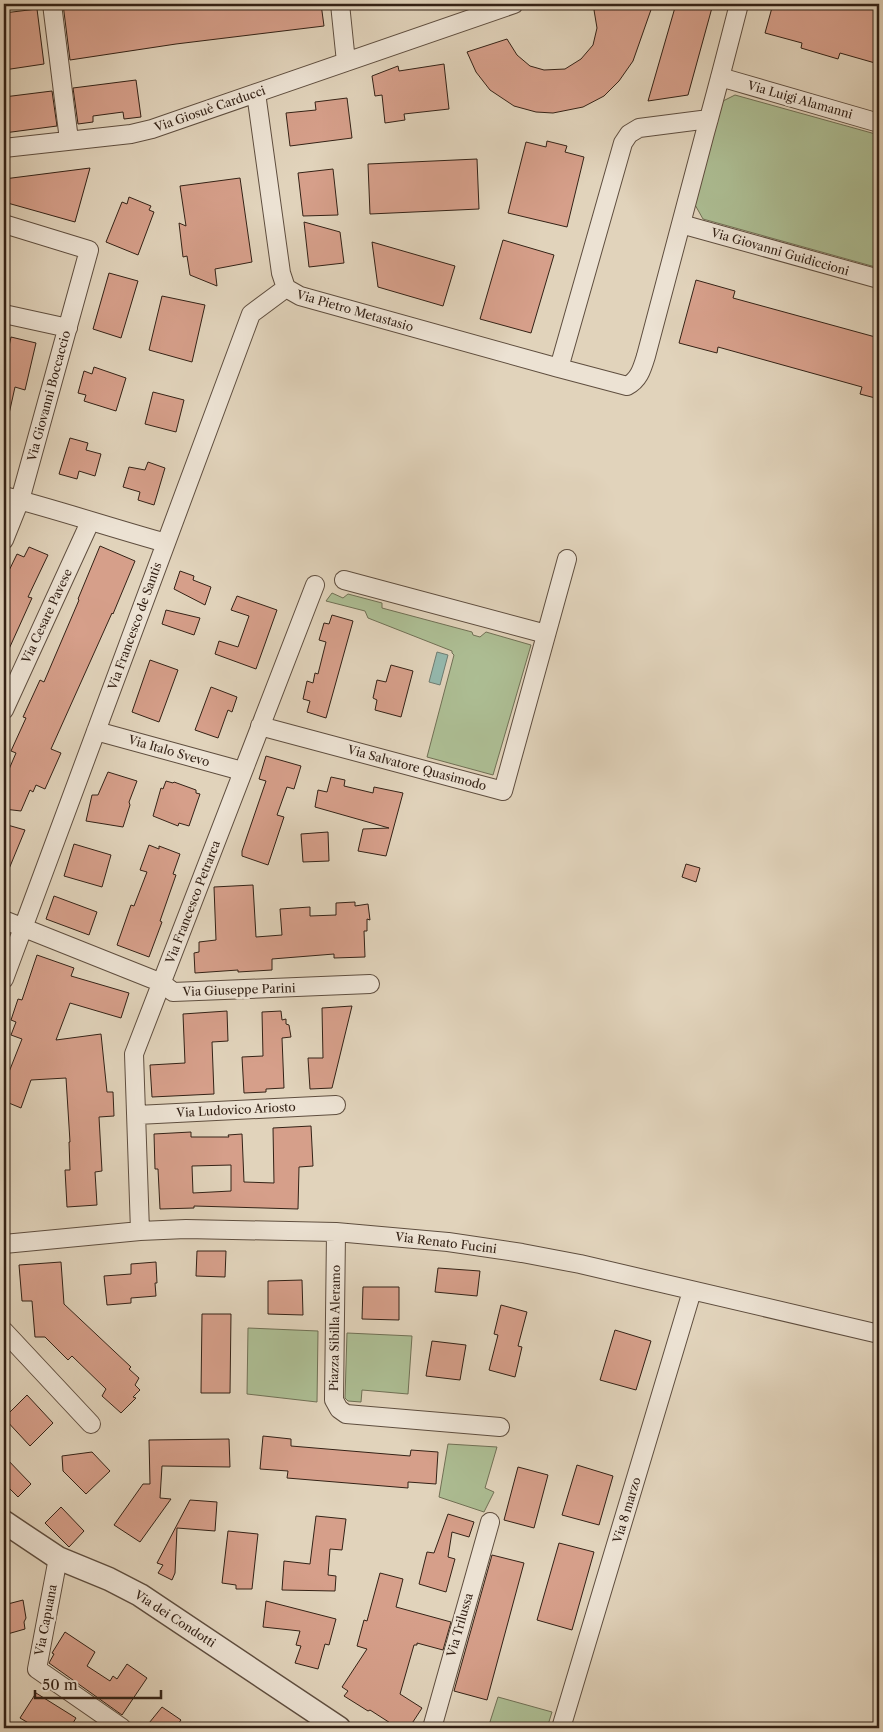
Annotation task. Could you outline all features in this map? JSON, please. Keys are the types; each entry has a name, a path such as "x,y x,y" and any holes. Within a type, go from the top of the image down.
{"street":[{"path":"52,4 69,140"},
{"path":"340,4 346,62"},
{"name":"Via Giosuè Carducci","path":"4,148 141,132 514,4"},
{"name":"Via Pietro Metastasio","path":"256,93 281,273 286,288 300,296 626,386 634,382 640,374 646,356 739,4"},
{"name":"Via Luigi Alamanni","path":"720,78 879,123"},
{"path":"559,368 624,143 629,134 639,128 709,119"},
{"name":"Via Giovanni Boccaccio","path":"4,224 89,250 68,328 12,498 4,540"},
{"name":"Via Giovanni Guidiccioni","path":"681,224 879,280"},
{"name":"Via Francesco de Santis","path":"4,979 251,314 286,288"},
{"path":"4,314 68,328"},
{"path":"12,498 166,543"},
{"name":"Via Cesare Pavese","path":"4,710 90,522"},
{"name":"Via Salvatore Quasimodo","path":"260,726 503,791 567,559"},
{"path":"344,580 546,634"},
{"name":"Via Francesco Petrarca","path":"140,1231 134,1054 315,585"},
{"name":"Via Italo Svevo","path":"96,731 242,772"},
{"name":"Via Giuseppe Parini","path":"4,920 162,983 173,992 370,984"},
{"name":"Via Ludovico Ariosto","path":"137,1115 336,1106"},
{"name":"Via Renato Fucini","path":"4,1244 140,1231 186,1229 336,1232 486,1247 580,1264 879,1334"},
{"name":"Piazza Sibilla Aleramo","path":"336,1232 334,1400 339,1409 346,1414 500,1427"},
{"name":"Via 8 marzo","path":"561,1728 692,1291"},
{"path":"4,1331 91,1424"},
{"name":"Via dei Condotti","path":"4,1522 58,1558 109,1579 140,1595 339,1728"},
{"name":"Via Trilussa","path":"432,1728 490,1522"},
{"name":"Via Capuana","path":"58,1558 37,1669 122,1728"}],"green space":[{"path":"735,95 879,135 879,268 703,219 694,203 723,101"},
{"path":"332,593 343,598 348,594 382,603 382,608 472,632 473,635 480,637 486,632 531,645 493,775 427,757 454,655 452,651 368,618 365,611 326,601"},
{"path":"248,1328 318,1331 317,1402 247,1394"},
{"path":"347,1333 412,1336 408,1394 362,1390 361,1402 348,1401 345,1398"},
{"path":"448,1444 497,1447 485,1488 494,1492 484,1512 439,1497"},
{"path":"498,1697 552,1712 547,1728 488,1728"}],"water":[{"path":"437,652 448,655 440,685 429,682"}],"building":[{"path":"63,4 321,4 324,26 176,44 70,60"},
{"path":"612,4 653,4 633,61 619,81 604,96 583,107 553,113 536,112 514,106 490,90 476,72 467,52 507,39 517,55 530,66 544,70 565,69 581,59 593,45 597,28 594,10"},
{"path":"676,4 713,4 688,95 648,101"},
{"path":"773,4 853,4 879,11 879,49 875,63 840,53 838,59 801,48 802,43 765,33"},
{"path":"37,9 44,64 4,70 4,13"},
{"path":"444,64 449,109 404,114 405,120 385,123 382,95 375,96 372,76 398,66 399,71"},
{"path":"136,80 141,117 124,119 123,112 93,116 93,122 78,124 73,88"},
{"path":"52,91 57,126 4,133 4,97"},
{"path":"347,98 352,138 290,146 286,113 316,110 315,102"},
{"path":"547,141 567,146 565,152 584,157 567,227 508,213 526,142 546,147"},
{"path":"477,159 479,209 370,214 368,164"},
{"path":"90,168 75,222 4,202 4,179"},
{"path":"333,169 338,215 303,216 298,173"},
{"path":"240,178 252,262 215,269 217,286 190,275 187,256 183,257 179,223 186,226 180,186"},
{"path":"129,197 151,206 149,210 154,212 138,255 106,242 122,202 127,204"},
{"path":"304,222 340,232 344,263 309,267"},
{"path":"503,240 554,255 531,333 480,319"},
{"path":"372,242 455,266 443,306 378,287"},
{"path":"109,273 138,281 121,338 93,329"},
{"path":"696,280 735,291 733,298 879,338 879,399 860,394 862,387 718,347 717,353 679,343"},
{"path":"162,296 205,305 192,362 149,350"},
{"path":"11,337 36,343 25,390 15,387 9,414 4,413 4,355 7,356"},
{"path":"94,367 126,378 116,411 84,401 86,395 78,393 84,371 92,374"},
{"path":"153,392 184,400 176,432 145,424"},
{"path":"70,438 88,443 86,450 101,454 95,476 79,471 77,479 59,474"},
{"path":"148,462 165,468 154,505 138,500 140,492 123,487 129,467 145,470"},
{"path":"100,546 135,561 113,614 51,749 61,753 45,789 36,785 33,792 30,790 21,811 4,809 4,781 16,753 11,751 26,718 23,717 40,680 44,682"},
{"path":"29,547 48,555 28,597 32,598 4,660 4,581 17,554 24,557"},
{"path":"180,571 194,576 193,580 211,587 205,605 174,589"},
{"path":"237,596 277,610 256,669 215,654 219,641 238,647 249,616 231,610"},
{"path":"166,610 200,618 194,635 162,624"},
{"path":"332,615 353,621 326,718 307,712 310,701 303,699 307,681 313,683 315,673 318,674 326,642 319,640 324,623 329,624"},
{"path":"150,660 178,670 159,722 132,712"},
{"path":"391,665 413,671 401,717 375,710 377,700 373,698 377,680 386,682"},
{"path":"211,687 237,697 232,712 228,710 218,738 195,730"},
{"path":"266,756 301,766 294,789 287,787 277,815 284,817 268,865 242,856 242,851 266,781 259,779"},
{"path":"108,772 137,781 129,802 130,805 123,827 86,821 92,795 98,795"},
{"path":"331,777 345,780 344,786 373,793 374,787 403,793 386,856 358,851 363,829 389,828 315,807 318,790 327,792"},
{"path":"166,781 196,790 196,793 200,794 189,826 179,823 178,826 153,816 161,788 163,789"},
{"path":"4,824 25,830 4,881"},
{"path":"328,832 329,861 303,862 301,834"},
{"path":"74,844 111,855 102,887 64,876"},
{"path":"149,845 159,849 159,846 180,854 173,874 176,875 160,921 162,922 149,957 117,945 131,905 134,906 147,872 140,870"},
{"path":"686,864 700,868 696,882 682,877"},
{"path":"253,885 256,937 282,935 280,909 310,907 310,916 336,915 336,903 355,902 355,906 368,904 370,920 367,919 367,931 364,931 365,957 334,958 334,954 272,959 272,970 195,973 194,953 199,952 199,942 216,940 214,887"},
{"path":"54,896 97,912 89,935 46,919"},
{"path":"37,955 74,968 71,976 129,993 121,1018 70,1003 56,1040 101,1034 107,1092 113,1092 114,1116 99,1117 102,1171 95,1172 97,1205 67,1207 65,1170 70,1170 70,1142 66,1078 31,1080 21,1108 4,1101 4,1076 7,1077 22,1039 11,1035 16,1022 11,1020 18,999 22,1000"},
{"path":"352,1006 332,1088 310,1089 308,1058 323,1058 322,1008"},
{"path":"227,1011 228,1041 212,1042 214,1094 152,1097 150,1065 185,1063 183,1014"},
{"path":"281,1011 282,1020 286,1019 286,1024 289,1025 291,1037 282,1038 284,1088 266,1089 266,1092 244,1093 242,1057 263,1056 262,1012"},
{"path":"311,1126 313,1166 299,1167 298,1209 194,1206 194,1208 160,1209 158,1169 155,1169 154,1134 191,1132 191,1137 229,1137 228,1135 242,1134 244,1182 274,1183 273,1128","holes":["231,1165 231,1191 193,1193 192,1166"]},
{"path":"197,1251 226,1251 225,1277 196,1276"},
{"path":"61,1262 64,1304 131,1367 129,1369 139,1378 135,1385 140,1390 133,1397 136,1398 121,1413 102,1396 106,1389 72,1356 68,1360 45,1337 35,1337 32,1301 22,1301 19,1265"},
{"path":"156,1262 156,1296 131,1298 131,1303 107,1305 104,1276 131,1274 131,1264"},
{"path":"438,1268 480,1271 477,1296 435,1292"},
{"path":"302,1280 303,1315 268,1314 268,1281"},
{"path":"363,1287 399,1287 399,1320 362,1319"},
{"path":"501,1305 527,1312 518,1346 522,1347 515,1377 489,1370 498,1335 494,1334"},
{"path":"202,1314 231,1314 230,1393 201,1393"},
{"path":"615,1330 651,1341 636,1390 600,1380"},
{"path":"432,1341 466,1345 460,1380 426,1376"},
{"path":"27,1395 53,1423 30,1446 4,1418"},
{"path":"263,1436 291,1439 291,1446 410,1456 411,1450 438,1452 436,1484 408,1482 408,1488 287,1478 288,1471 260,1469"},
{"path":"229,1439 230,1467 162,1466 160,1498 171,1499 140,1542 114,1525 143,1484 150,1484 149,1440"},
{"path":"92,1452 110,1471 86,1494 63,1471 62,1456"},
{"path":"4,1456 31,1484 18,1497 4,1483"},
{"path":"577,1465 613,1476 599,1525 562,1515"},
{"path":"518,1467 548,1475 534,1528 504,1520"},
{"path":"190,1500 217,1502 215,1531 177,1528 175,1573 172,1580 158,1573 163,1565 157,1563"},
{"path":"61,1507 84,1531 69,1547 45,1523"},
{"path":"448,1514 474,1522 469,1537 452,1532 448,1557 455,1559 446,1592 419,1584 427,1552 434,1553"},
{"path":"316,1516 346,1519 342,1550 330,1549 328,1575 336,1576 335,1591 282,1590 284,1561 310,1564"},
{"path":"228,1531 258,1534 252,1589 236,1589 236,1585 222,1583"},
{"path":"559,1543 594,1552 572,1630 537,1620"},
{"path":"492,1555 524,1563 487,1700 454,1691"},
{"path":"380,1573 403,1579 396,1607 451,1622 443,1650 417,1643 417,1645 414,1645 400,1694 422,1708 409,1728 398,1728 370,1710 368,1711 344,1696 348,1691 342,1687 367,1649 357,1646 364,1620 367,1621"},
{"path":"23,1600 26,1618 24,1622 25,1629 4,1635 4,1605"},
{"path":"266,1601 336,1619 329,1645 325,1644 318,1669 295,1663 301,1646 296,1645 300,1631 263,1627"},
{"path":"65,1632 95,1652 87,1666 110,1681 113,1676 117,1679 127,1664 147,1678 122,1715 49,1663 54,1654 52,1653"},
{"path":"36,1693 76,1718 70,1728 37,1728 20,1718"},
{"path":"162,1707 181,1720 175,1728 145,1728"}]}
